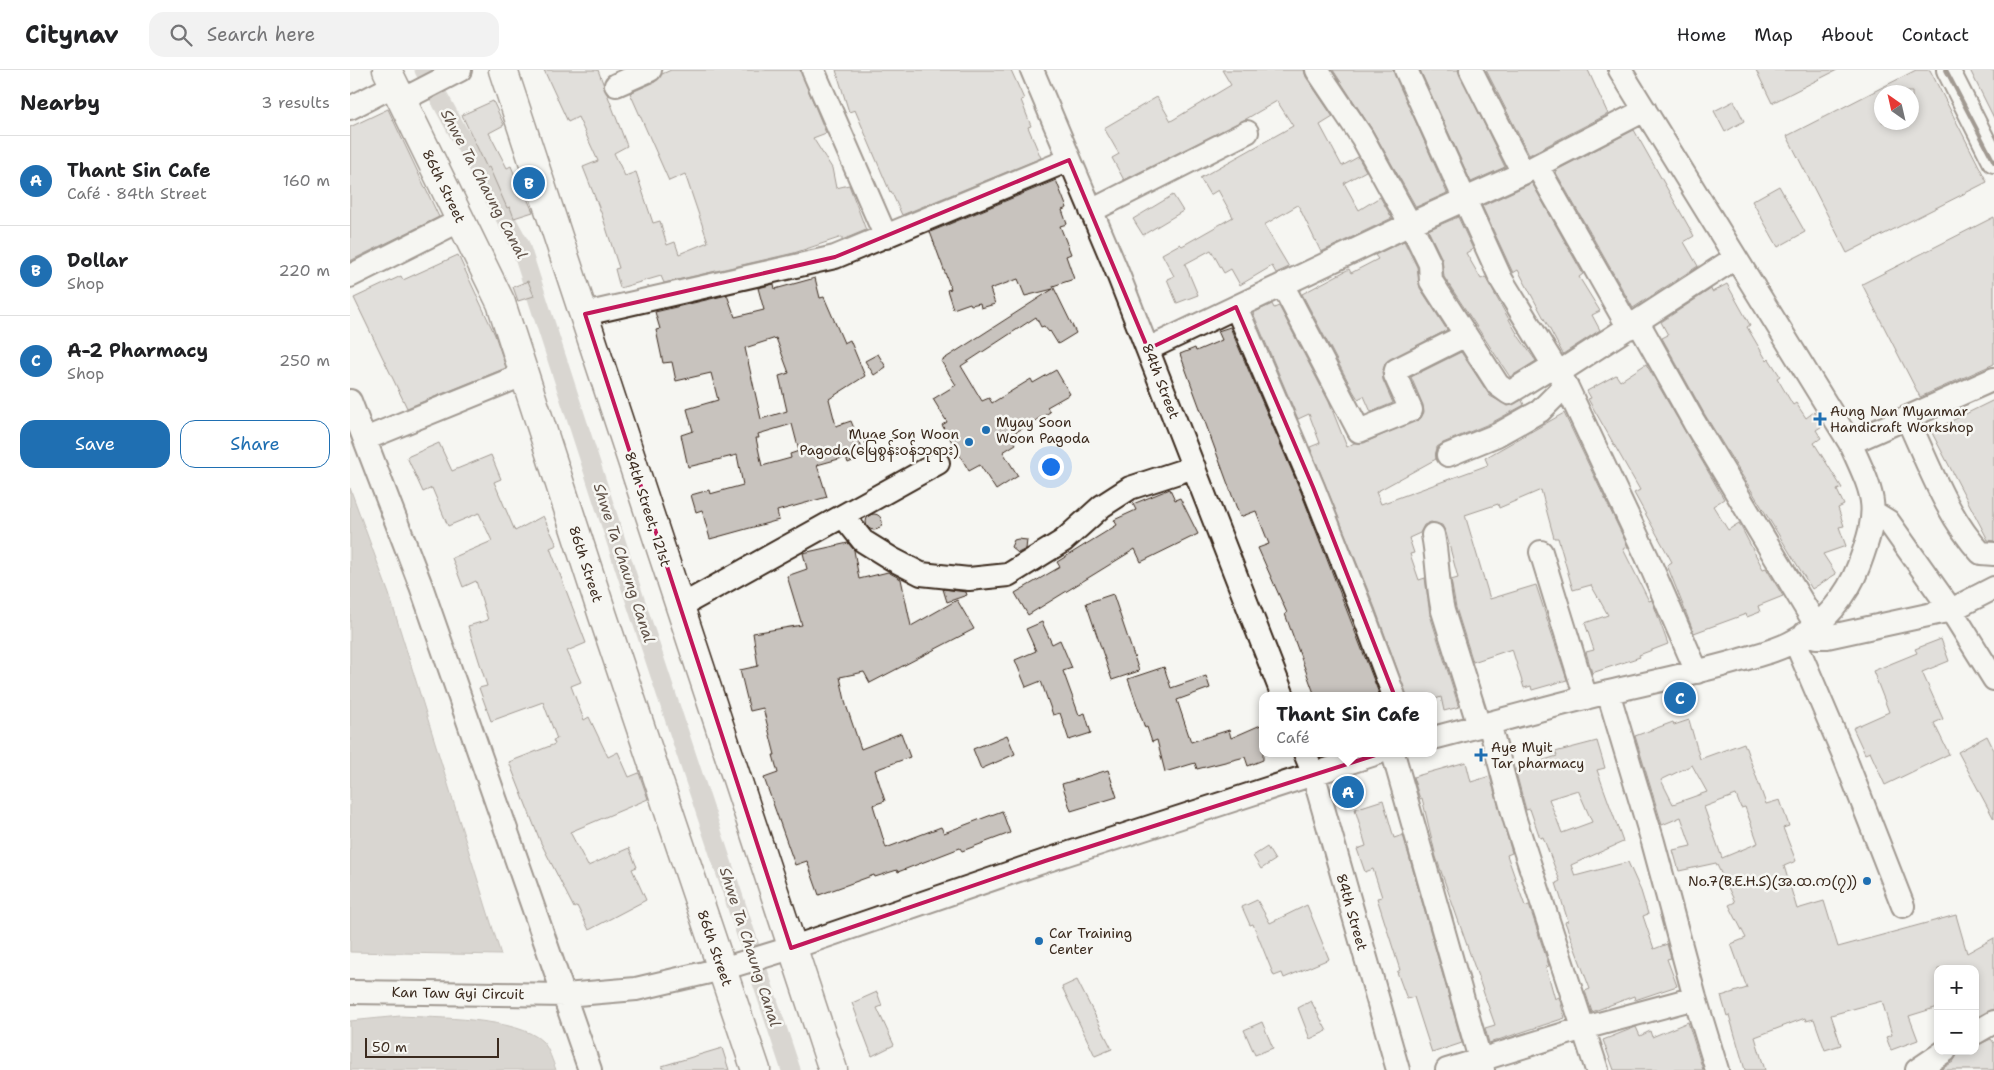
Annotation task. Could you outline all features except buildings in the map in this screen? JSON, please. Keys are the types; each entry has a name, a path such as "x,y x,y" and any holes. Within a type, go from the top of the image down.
{"main road":[{"name":"84th Street, 121st","path":"507,71 789,949 833,1070"},
{"name":"86th Street","path":"408,86 461,220 501,304 603,616 724,969 756,1070"}],"street":[{"path":"350,108 408,86 460,70"},
{"path":"616,85 650,70"},
{"path":"813,70 886,237"},
{"name":"84th Street","path":"1032,70 1148,349 1281,692"},
{"path":"1317,70 1362,137 1427,258 1432,273 1431,281 1464,336 1498,385 1509,394 1559,374 1735,258"},
{"path":"1406,70 1501,279 1559,374 1647,556 1697,672"},
{"path":"1471,70 1530,170 1634,325 1694,422 1806,633 1846,762 1903,906"},
{"path":"1437,737 1597,695 1697,672 1774,650 1806,633 1853,582 1870,538 1875,513 1870,488 1850,443 1620,70"},
{"path":"1948,70 1994,161"},
{"path":"1148,349 1408,225 1530,170 1644,110"},
{"path":"1091,211 1247,132"},
{"path":"585,314 835,257 1069,160"},
{"path":"350,276 461,220"},
{"path":"1283,286 1359,431 1362,432 1411,410 1394,376 1396,370 1464,336"},
{"path":"1236,307 1313,487 1393,692"},
{"path":"365,439 525,374"},
{"path":"1448,455 1497,435 1540,411 1559,374"},
{"path":"1850,443 1994,379"},
{"path":"350,401 421,586 590,1070"},
{"path":"1907,418 1950,508 1969,541 1981,554 1994,554"},
{"path":"679,607 938,463"},
{"path":"843,516 863,541 892,560 921,574 969,579 1008,574 1063,541 1102,506 1130,488 1194,467"},
{"path":"1875,513 1888,521 1991,667"},
{"path":"1433,535 1438,564 1439,592 1443,610 1484,725 1597,1070"},
{"path":"1541,552 1653,842 1694,998 1717,1070"},
{"path":"1806,633 1816,637 1828,637 1951,610 1994,588"},
{"name":"Kan Taw Gyi Circuit","path":"350,992 565,995 636,989 724,969 789,949 1054,858 1309,763 1350,757"},
{"path":"1394,757 1481,1065"},
{"name":"84th Street","path":"1309,763 1398,1070"},
{"path":"1447,1070 1481,1065 1584,1028 1694,998"},
{"path":"1979,1031 1994,1022"},
{"path":"1917,1070 1939,1055"}],"highlighted area":[{"path":"1069,160 1148,349 1236,307 1313,487 1413,743 1045,861 791,948 585,314 835,257"}],"shaded area":[{"path":"350,488 389,594 501,955 350,952"},
{"path":"400,1016 475,1020 515,1028 531,1034 543,1042 556,1070 350,1070 350,1021"}],"waterway":[{"name":"Shwe Ta Chaung Canal","path":"424,70 520,245 637,606 791,1070"}],"railway":[{"path":"1946,70 1994,162"}],"place":[{"name":"Dollar","path":"529,183"},
{"name":"Aung Nan Myanmar Handicraft Workshop","path":"1820,419"},
{"name":"Myay Soon Woon Pagoda","path":"986,430"},
{"name":"Myae Son Woon Pagoda(မြေစွန်း၀န်ဘုရား)","path":"969,442"},
{"name":"A-2 Pharmacy","path":"1680,698"},
{"name":"Aye Myit Tar pharmacy","path":"1481,755"},
{"name":"Thant Sin Cafe","path":"1348,792"},
{"name":"No.7(B.E.H.S)(အ.ထ.က(၇))","path":"1867,881"},
{"name":"Car Training Center","path":"1039,941"}]}
